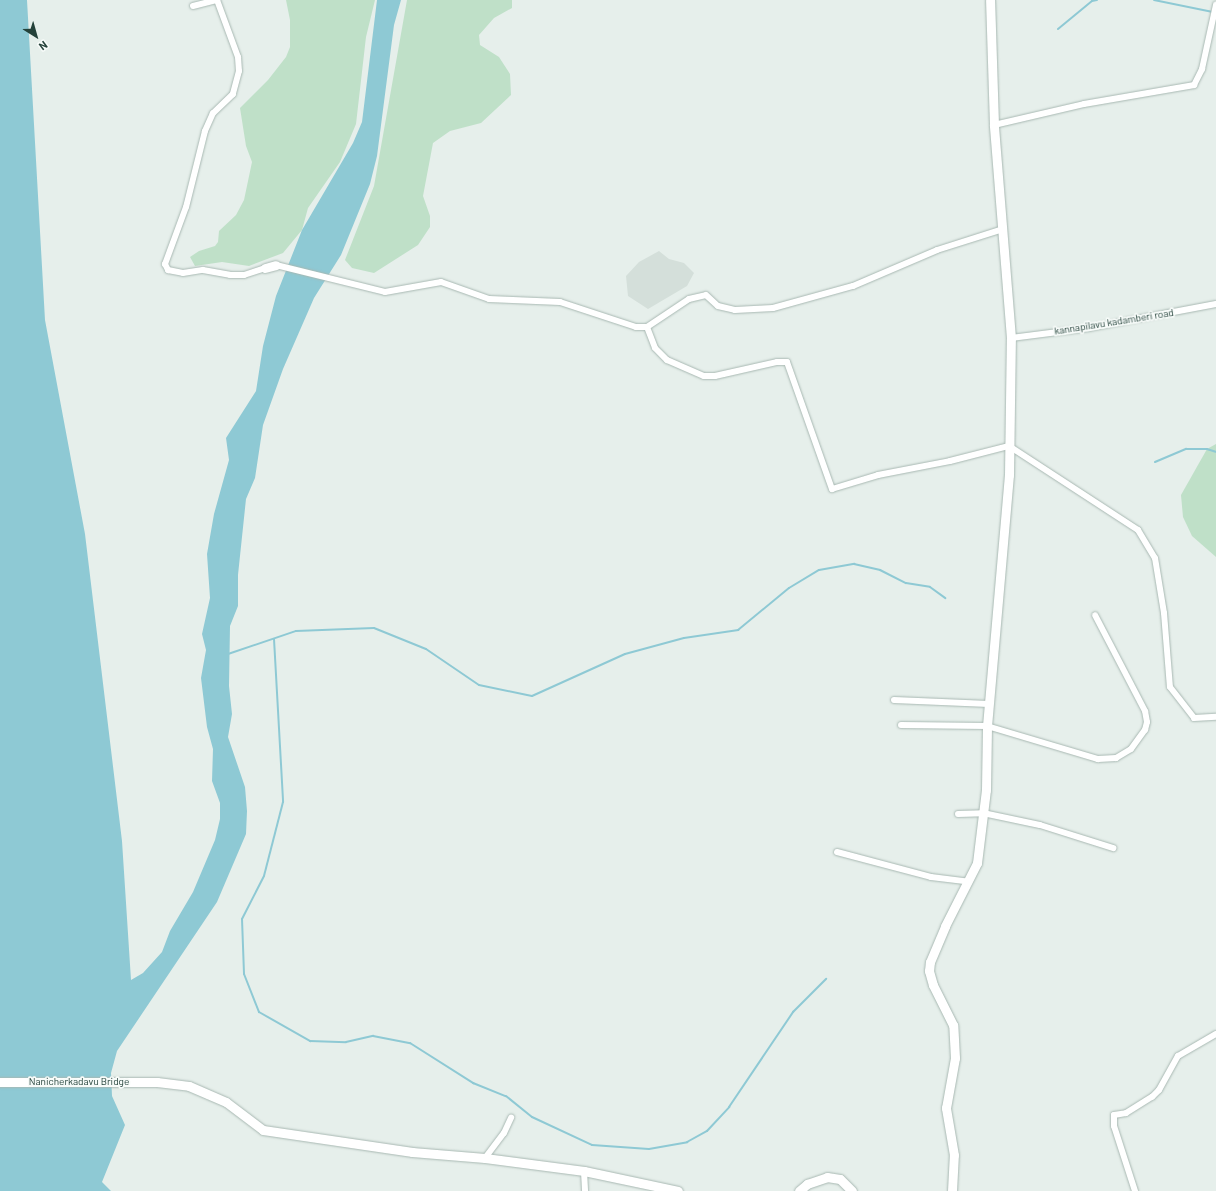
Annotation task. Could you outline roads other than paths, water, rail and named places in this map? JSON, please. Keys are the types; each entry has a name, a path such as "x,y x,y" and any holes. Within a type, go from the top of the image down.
{"main road":[{"path":"952,1191 954,1155 946,1108 955,1058 953,1025 933,985 929,971 930,962 945,926 969,882 977,862 984,813 987,726 1009,446 1011,338 994,125 990,0"},
{"path":"265,268 276,265"},
{"name":"Nanicherkadavu Bridge","path":"0,1082 157,1082 189,1086 206,1092 226,1102 263,1130 412,1152 485,1158 584,1171 678,1191"},
{"path":"799,1191 807,1184 827,1177 840,1179 852,1191"}],"street":[{"path":"192,6 217,0 238,57 239,71 233,94 213,113 205,131 186,207 165,264 168,270 184,273 203,270 230,275 244,275 265,268"},
{"path":"994,125 1084,104 1194,85 1202,69 1216,7"},
{"path":"276,265 332,281 385,292 441,282 489,299 560,302 598,312 636,327 647,327 688,299 706,295 718,306 735,310 773,308 853,286 937,250 1002,229"},
{"name":"kannapilavu kadamberi road","path":"1011,338 1096,327 1216,304"},
{"path":"647,327 655,348 666,360 704,376 715,376 777,362 787,362 832,489 878,475 950,461 1009,446 1138,530 1145,539 1155,558 1160,590 1170,687 1194,718 1216,718"},
{"path":"901,725 987,726 1098,759 1116,758 1131,749 1145,730 1145,711 1095,616"},
{"path":"894,700 989,704"},
{"path":"958,814 984,813 1040,825 1113,848"},
{"path":"837,852 931,877 969,882"},
{"path":"1135,1191 1114,1126 1114,1115 1126,1113 1152,1097 1159,1090 1178,1056 1216,1034"},
{"path":"485,1158 504,1133 511,1118"},
{"path":"584,1171 585,1191"}],"water":[{"path":"0,0 27,0 45,320 85,534 122,841 131,980 143,973 162,952 170,931 193,892 215,840 220,819 220,803 212,781 213,749 207,727 201,678 206,650 202,634 210,598 207,554 214,514 229,460 226,438 256,391 263,346 276,296 302,230 353,143 362,122 377,0 401,0 394,25 377,156 370,184 341,255 314,298 283,369 263,425 255,478 246,499 238,575 238,606 230,626 229,686 232,714 228,737 245,787 247,811 246,834 217,902 117,1051 111,1073 112,1096 125,1125 102,1182 111,1191 0,1191"}],"waterway":[{"path":"1058,29 1092,1 1097,0"},
{"path":"1154,0 1213,12"},
{"path":"1155,462 1186,449 1207,449 1216,452"},
{"path":"228,654 296,631 374,628 426,649 479,685 532,696 625,654 684,638 738,630 789,588 819,570 854,564 880,570 906,583 930,587 945,598"},
{"path":"274,639 283,802 264,876 242,919 244,974 259,1012 310,1041 346,1042 373,1036 410,1043 473,1083 506,1096 532,1117 592,1145 649,1149 687,1142 707,1131 729,1107 793,1012 826,979"}]}
